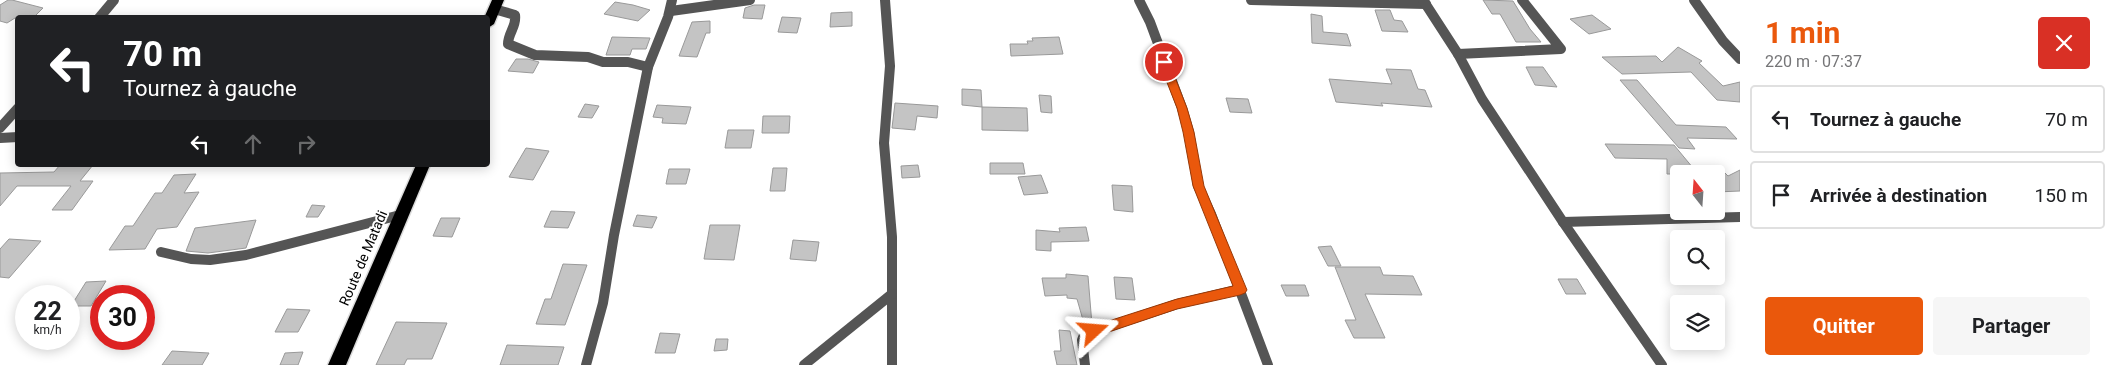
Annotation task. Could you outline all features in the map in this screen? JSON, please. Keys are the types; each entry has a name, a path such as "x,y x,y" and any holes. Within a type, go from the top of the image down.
{"highway":[{"path":"490,19 496,5"},
{"name":"Route de Matadi","path":"337,365 422,167"}],"street":[{"path":"102,15 114,0"},
{"path":"586,365 603,303 614,235 648,68 671,5 750,0"},
{"path":"885,0 890,66 884,143 892,237 892,365"},
{"path":"1139,0 1150,22 1182,108 1189,132 1198,186 1268,365"},
{"path":"1251,0 1425,2 1458,54 1482,99 1662,365"},
{"path":"1458,54 1561,49 1522,0"},
{"path":"1694,0 1723,41 1740,59"},
{"path":"496,5 515,15 516,22 508,39 508,44 514,48 535,55 588,57 603,62 628,62 648,68"},
{"path":"0,128 15,111"},
{"path":"0,138 15,138"},
{"path":"160,252 191,259 210,260 246,255 400,215"},
{"path":"1564,222 1740,217"},
{"path":"1085,365 1082,340 1084,335 1177,304 1240,290"},
{"path":"804,365 892,294"}],"building":[{"path":"8,0 12,0 43,8 36,15 15,15 15,18 7,23 0,21 0,5"},
{"path":"1483,0 1513,1 1530,29 1541,42 1516,42 1500,14 1492,14"},
{"path":"615,2 650,10 638,21 604,14"},
{"path":"754,5 765,5 762,19 743,18 745,8"},
{"path":"1375,10 1390,10 1394,20 1402,21 1408,32 1382,31"},
{"path":"852,12 852,26 830,27 831,13"},
{"path":"1311,14 1322,16 1323,32 1347,34 1351,46 1312,43"},
{"path":"1592,15 1611,29 1589,34 1570,19"},
{"path":"782,17 801,18 797,33 778,32"},
{"path":"710,21 710,33 706,33 697,57 679,56 692,22"},
{"path":"612,37 650,38 646,49 632,49 630,55 606,55"},
{"path":"1059,37 1063,54 1011,56 1010,44 1028,44 1027,41 1033,41 1032,38"},
{"path":"1678,47 1702,61 1699,63 1723,86 1740,82 1740,102 1717,100 1691,72 1622,74 1602,57 1656,56 1662,62"},
{"path":"516,59 528,59 539,62 533,73 508,71"},
{"path":"1526,67 1543,67 1557,87 1535,85"},
{"path":"1386,69 1411,70 1418,89 1425,90 1432,107 1381,103 1383,106 1336,102 1329,79 1392,84"},
{"path":"1620,80 1637,80 1676,125 1726,127 1737,139 1687,138 1695,149 1679,148"},
{"path":"962,89 981,90 982,107 962,105"},
{"path":"1039,95 1051,96 1052,113 1041,112"},
{"path":"1226,98 1248,99 1252,113 1230,112"},
{"path":"895,103 938,106 937,118 917,116 915,130 892,128"},
{"path":"585,104 599,106 592,118 578,117"},
{"path":"657,105 691,107 686,124 662,123 663,118 653,117"},
{"path":"982,107 1027,108 1028,131 982,130"},
{"path":"763,116 790,116 789,133 762,133"},
{"path":"728,130 754,130 751,148 725,148"},
{"path":"1605,144 1674,145 1691,165 1670,165 1670,174 1667,174 1667,159 1615,158"},
{"path":"526,148 549,151 533,180 509,177"},
{"path":"990,163 1023,163 1025,174 990,174"},
{"path":"918,165 920,177 902,178 901,166"},
{"path":"58,167 91,167 80,181 93,181 72,210 52,210 71,186 17,186 0,206 0,173 54,172"},
{"path":"773,168 787,168 785,191 770,191"},
{"path":"669,169 690,169 686,184 666,184"},
{"path":"1740,170 1740,191 1725,192 1725,173 1728,176"},
{"path":"196,174 184,193 199,192 177,227 157,229 145,249 109,250 125,226 133,226 155,193 162,193 174,175"},
{"path":"1041,175 1048,193 1024,195 1018,177"},
{"path":"1112,185 1132,186 1133,212 1114,210"},
{"path":"312,205 325,206 318,217 306,217"},
{"path":"551,211 575,212 568,228 544,227"},
{"path":"637,215 657,217 652,228 633,226"},
{"path":"441,218 460,218 452,237 433,236"},
{"path":"256,220 246,248 208,253 186,251 195,228"},
{"path":"710,225 740,225 734,260 704,259"},
{"path":"1086,227 1089,241 1051,242 1051,251 1036,250 1036,230 1060,232 1059,228"},
{"path":"9,239 41,241 9,278 0,277 0,249"},
{"path":"793,240 819,242 816,261 790,259"},
{"path":"1331,246 1341,266 1328,266 1318,247"},
{"path":"563,264 587,265 565,325 536,324 545,299 551,299"},
{"path":"1335,267 1380,267 1383,275 1413,276 1422,295 1365,294 1385,338 1354,338 1345,320 1356,320"},
{"path":"1066,274 1088,276 1092,325 1085,327 1077,299 1067,298 1067,295 1045,296 1042,278 1066,278"},
{"path":"1114,277 1132,278 1135,300 1116,299"},
{"path":"1558,279 1577,279 1586,294 1566,294"},
{"path":"106,281 104,285 90,285 90,306 80,306 80,292 86,282"},
{"path":"1281,285 1305,285 1309,296 1286,296"},
{"path":"287,309 310,310 298,332 275,332"},
{"path":"396,322 447,323 432,359 407,359 404,365 376,365"},
{"path":"1059,330 1070,331 1077,365 1057,365 1054,351 1061,351"},
{"path":"660,333 680,334 675,353 655,353"},
{"path":"716,339 728,339 727,350 714,351"},
{"path":"507,345 564,347 558,365 500,365"},
{"path":"172,351 209,353 202,365 162,365"},
{"path":"303,352 298,365 280,365 285,353"}],"route":[{"path":"1094,331 1177,304 1240,290 1211,214 1198,186 1189,132 1164,62"}]}
